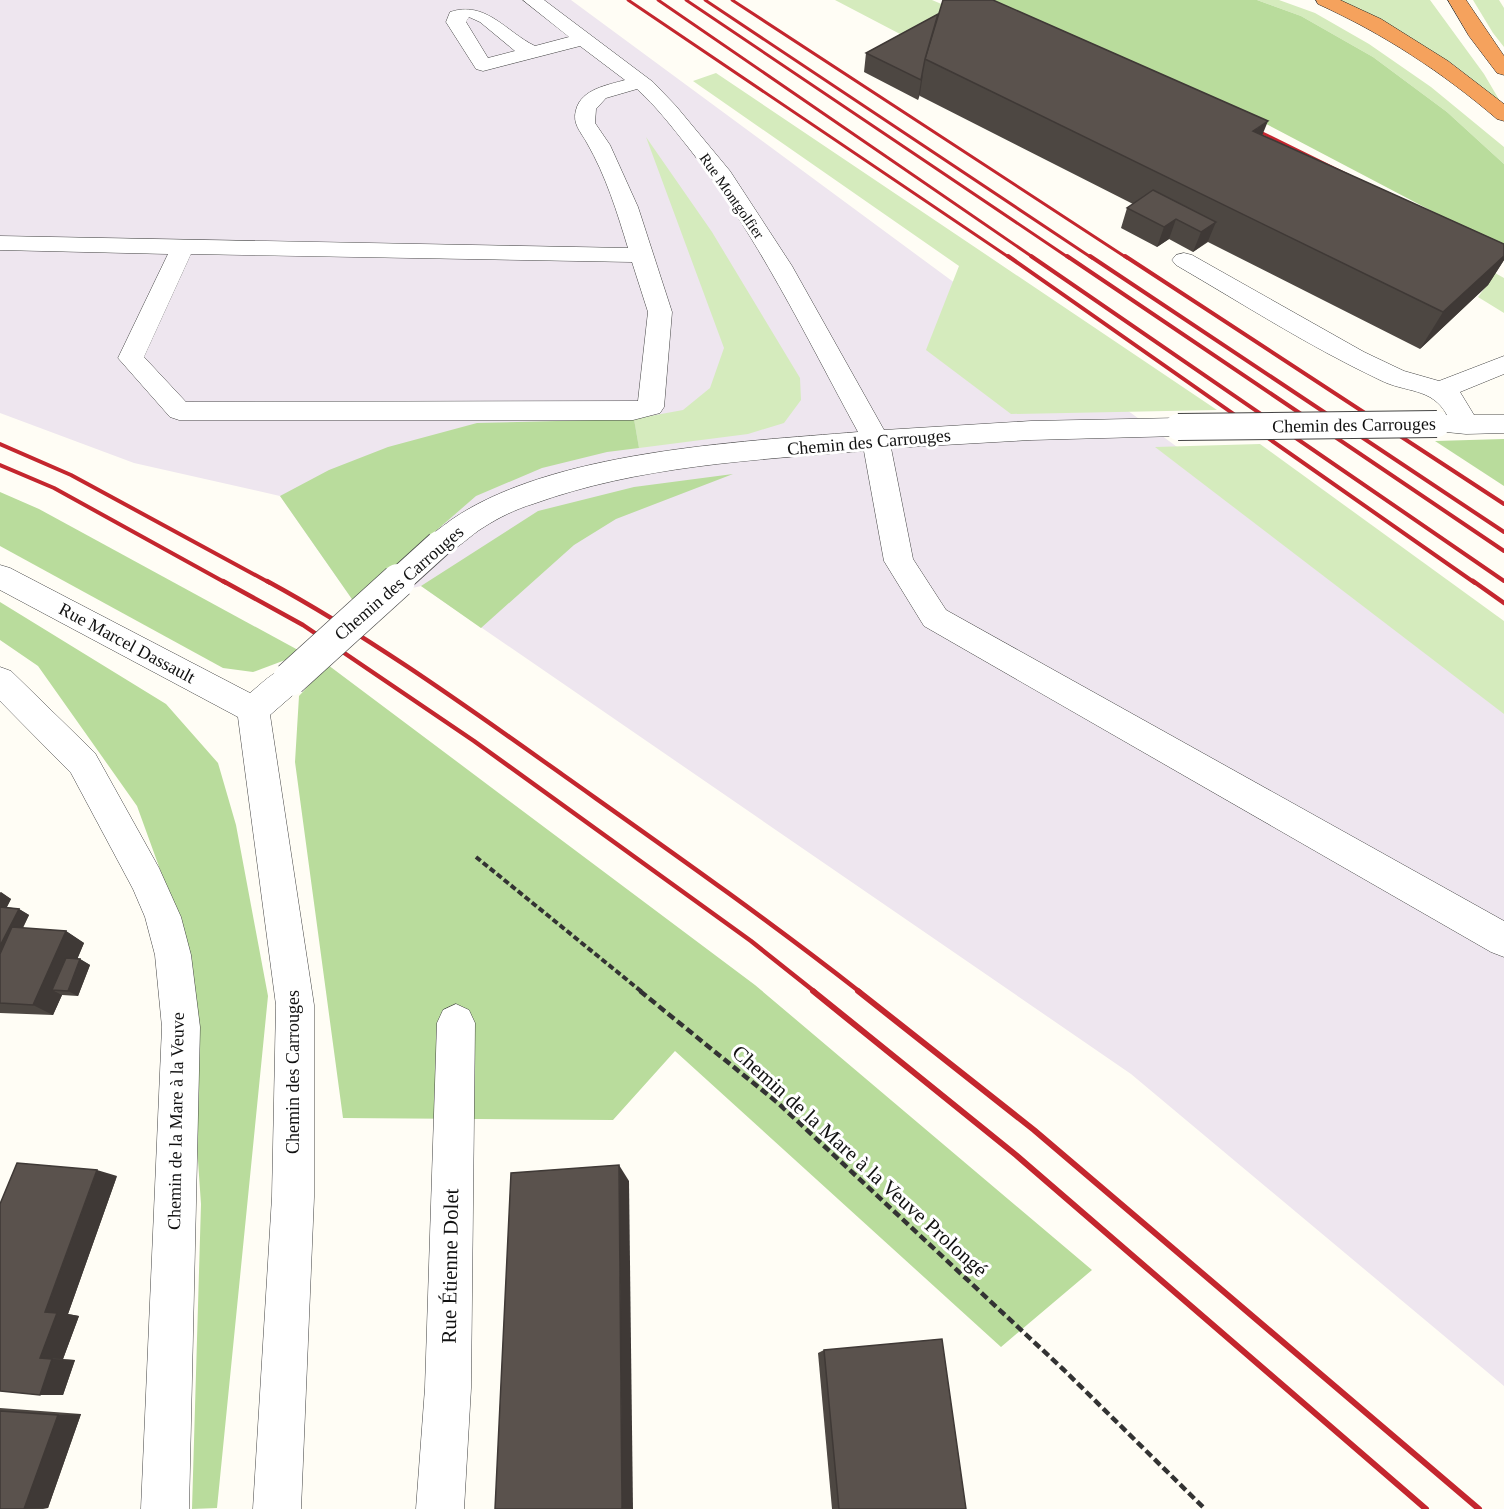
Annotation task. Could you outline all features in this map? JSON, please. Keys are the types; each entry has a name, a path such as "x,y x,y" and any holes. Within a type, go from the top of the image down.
{"highway":[{"path":"1325,0 1353,12 1408,42 1460,77 1504,115"},
{"path":"1457,0 1479,36 1504,69"}],"street":[{"name":"Rue Montgolfier","path":"532,0 639,82 669,110 722,177 780,266 875,439 889,500 899,561 935,618 1504,940"},
{"path":"533,53 583,39"},
{"path":"183,247 131,358 179,411 633,411 651,407 660,312 627,207 599,145 585,123 586,108 599,93 639,82"},
{"path":"0,243 642,255"},
{"path":"1185,260 1355,358 1395,377 1441,390 1452,400 1466,425"},
{"path":"1441,390 1504,364"},
{"name":"Chemin des Carrouges","path":"277,1509 293,1197 296,1005 254,710 439,544 487,512 552,486 655,462 875,439 1021,430 1504,424"},
{"name":"Rue Marcel Dassault","path":"0,576 254,710"},
{"name":"Chemin de la Mare à la Veuve","path":"0,680 83,763 146,879 163,917 173,956 181,1028 165,1509"},
{"name":"Rue Étienne Dolet","path":"440,1509 447,1388 456,1023"}],"path":[{"name":"Chemin de la Mare à la Veuve Prolongé","path":"476,857 778,1103 1064,1370 1204,1509"}],"shaded area":[{"path":"0,0 571,0 1504,688 1504,1386 1131,1074 421,586 354,602 280,496 134,463 0,413"}],"green space":[{"path":"835,0 932,0 1076,61 1350,192 1504,278 1504,313 1478,297 1487,285 944,17 900,34"},
{"path":"971,0 1257,0 1301,16 1373,57 1447,112 1504,164 1504,249 1236,108"},
{"path":"1257,0 1279,0 1315,13 1369,44 1431,87 1504,147 1504,164 1447,112 1373,57 1301,16"},
{"path":"1332,0 1430,0 1484,74 1504,108 1454,65 1366,14"},
{"path":"1473,0 1499,0 1504,8 1504,47 1493,33"},
{"path":"716,73 1217,410 1011,414 926,350 959,266 693,81"},
{"path":"646,137 712,232 800,378 801,400 784,423 748,434 639,448 634,419 683,410 710,388 724,348"},
{"path":"634,419 639,448 607,452 542,468 476,496 354,602 280,496 329,470 388,447 477,423"},
{"path":"1504,439 1504,486 1435,441"},
{"path":"1260,444 1504,621 1504,714 1155,447"},
{"path":"733,474 616,519 574,545 481,628 421,586 538,511 634,487"},
{"path":"0,492 39,509 298,650 288,659 253,672 223,668 0,546"},
{"path":"0,602 166,704 218,763 236,825 268,996 217,1508 192,1509 201,1204 182,930 137,806 38,666 0,640"},
{"path":"328,665 755,985 1092,1270 1001,1347 675,1051 613,1120 343,1118 295,762 299,696"}],"building":[{"path":"943,0 993,0 1268,121 1253,131 1504,244 1504,256 1443,312 925,59"},
{"path":"938,14 921,80 866,53"},
{"path":"1153,190 1216,222 1201,232 1176,219 1164,227 1127,208"},
{"path":"0,907 19,909 0,946"},
{"path":"12,927 66,931 33,1005 0,1003 0,954"},
{"path":"66,958 80,959 68,991 52,990"},
{"path":"17,1163 97,1170 45,1312 57,1313 40,1358 52,1359 40,1395 0,1391 0,1204"},
{"path":"619,1165 622,1509 495,1509 511,1173"},
{"path":"942,1339 966,1509 839,1509 824,1350"},
{"path":"0,1411 58,1415 24,1509 0,1509"}],"railway":[{"path":"628,0 1010,258"},
{"path":"658,0 1034,258"},
{"path":"686,0 1069,258"},
{"path":"705,0 1092,258"},
{"path":"732,0 1127,258"},
{"path":"1248,126 1348,175"},
{"path":"1008,256 1475,583"},
{"path":"1031,256 1504,581"},
{"path":"1067,256 1504,551"},
{"path":"1090,256 1504,532"},
{"path":"1125,256 1504,504"},
{"path":"0,444 71,475 270,583"},
{"path":"0,465 54,488 226,583"},
{"path":"223,581 303,625 474,741 751,941 815,992"},
{"path":"267,581 343,625 454,698 713,882 860,992"},
{"path":"1473,581 1504,603"},
{"path":"813,991 1016,1155 1426,1509"},
{"path":"858,991 1034,1130 1479,1509"}]}
